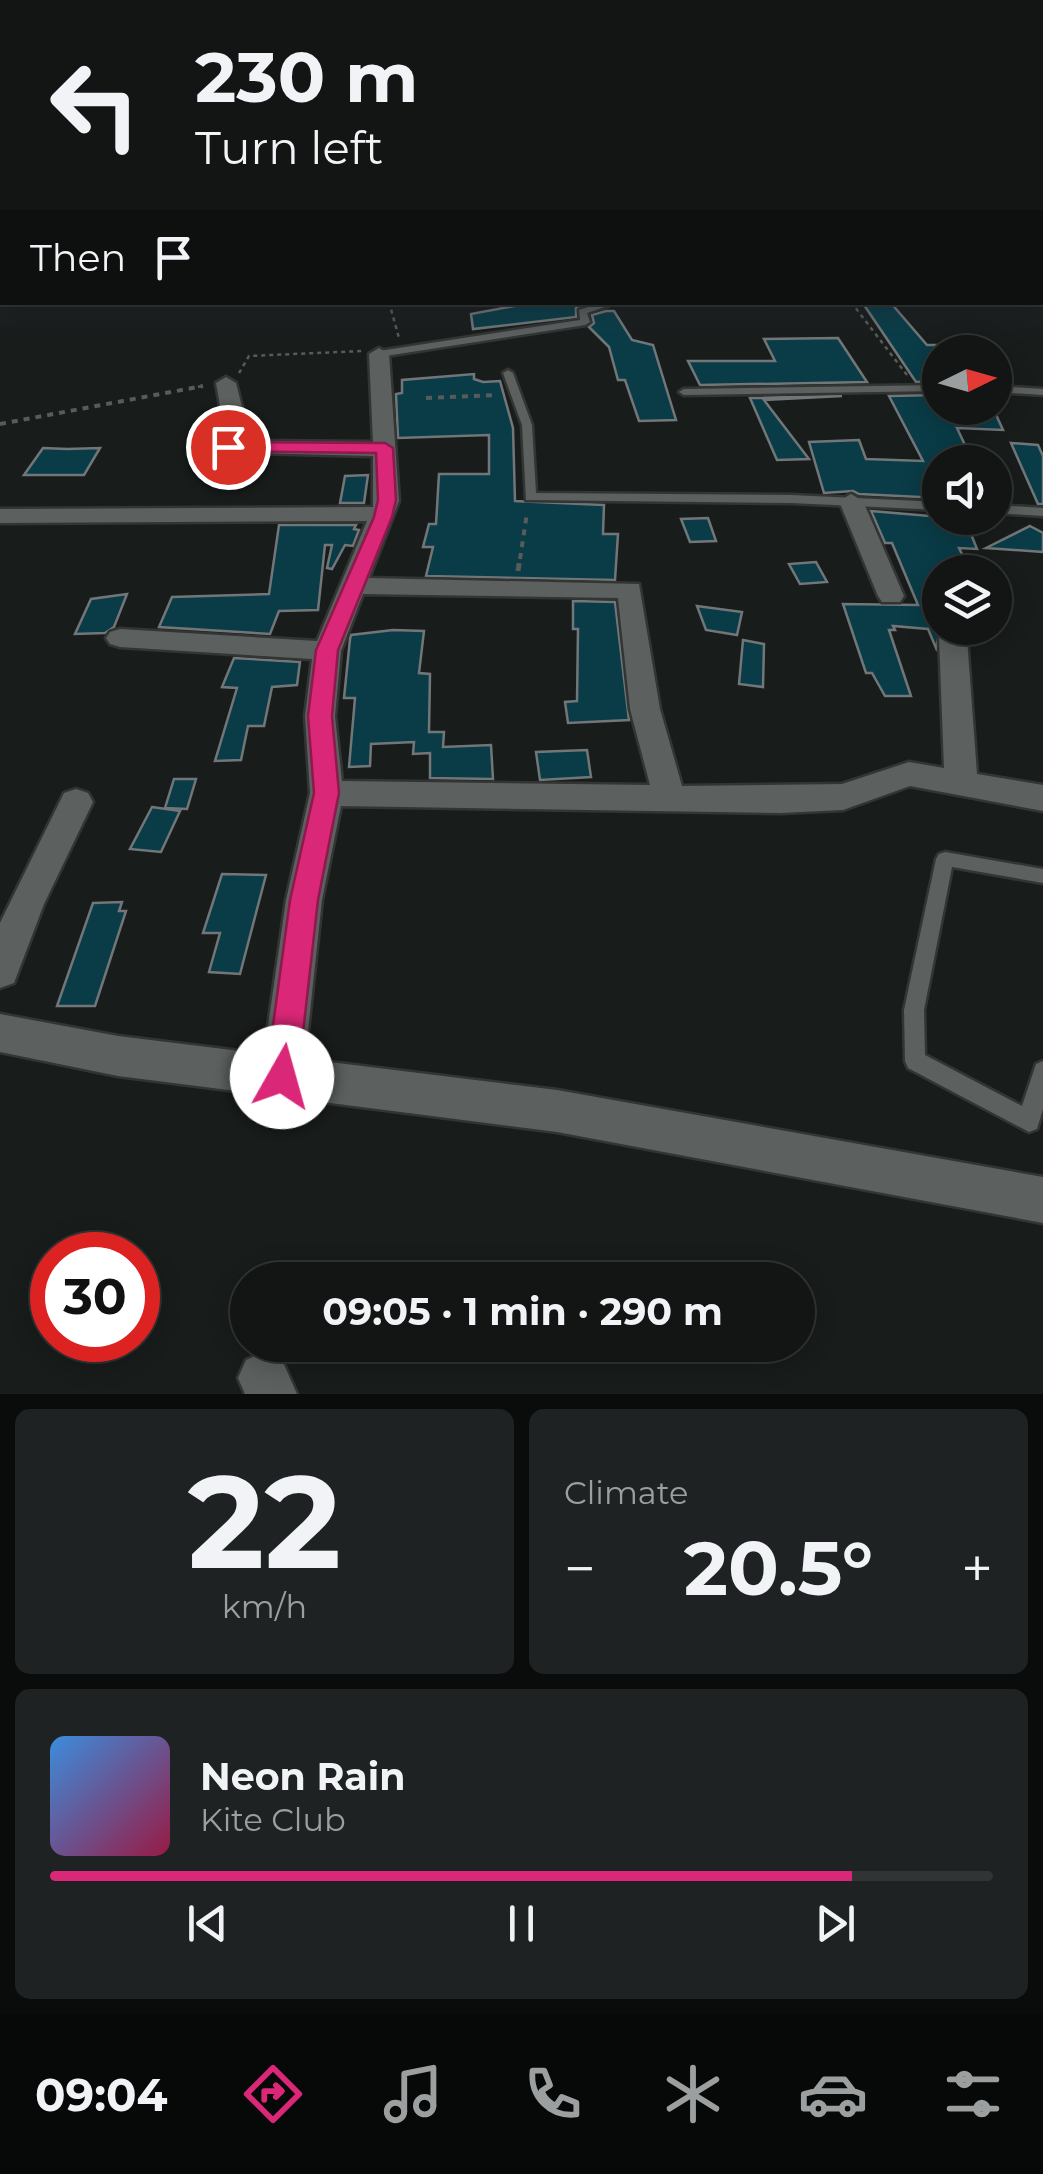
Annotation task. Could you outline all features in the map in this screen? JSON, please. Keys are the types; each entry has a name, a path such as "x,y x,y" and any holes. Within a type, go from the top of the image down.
{"street":[{"path":"282,1077 304,900 327,793 320,716 327,650 384,514 390,352"},
{"path":"226,383 232,411 228,447 385,448"},
{"path":"852,501 891,596"},
{"path":"0,516 384,514"},
{"path":"352,586 630,590 645,708 670,800"},
{"path":"120,638 327,650"},
{"path":"953,645 961,782"},
{"path":"327,793 670,800 844,797 909,774 1043,798"},
{"path":"0,971 26,904 76,802"},
{"path":"0,1033 118,1056 557,1111 1043,1200"}],"lane":[{"path":"390,352 585,322 582,312 603,305"},
{"path":"508,373 527,425 530,497 922,505"},
{"path":"684,392 922,388"},
{"path":"1012,391 1043,392"},
{"path":"1012,510 1043,512"},
{"path":"1043,876 946,859 914,1010 915,1061 1036,1126 1043,1070"}],"path":[{"path":"0,424 237,380 249,356 390,352 389,305"},
{"path":"853,305 917,388"},
{"path":"426,398 514,394"},
{"path":"516,589 530,497"}],"building":[{"path":"520,305 583,305 576,308 576,317 473,329 471,314"},
{"path":"864,305 893,305 922,339 922,382 916,382"},
{"path":"614,311 632,340 653,345 676,420 639,421 625,380 618,380 609,347 589,327 594,323 592,315"},
{"path":"838,338 867,382 700,385 688,361 775,361 764,339"},
{"path":"474,374 474,379 483,382 500,381 513,428 515,501 604,505 603,534 618,534 615,580 426,576 433,547 423,547 429,524 436,524 439,474 489,474 489,435 398,438 396,394 402,393 402,380"},
{"path":"922,395 922,425 1001,425 1003,430 957,428 965,445 922,445 922,459 889,396"},
{"path":"842,396 764,400 809,459 777,460 750,398"},
{"path":"859,440 866,459 922,461 922,497 853,491 824,493 809,442"},
{"path":"1012,445 1038,445 1043,456 1043,504 1038,504"},
{"path":"43,448 100,448 84,475 24,475"},
{"path":"368,475 364,503 340,503 345,476"},
{"path":"871,511 922,515 922,535 971,535 977,549 959,548 962,555 922,555 922,628 893,626 895,630 889,630 911,696 885,696 872,673 866,673 843,604 918,605 892,543 885,543"},
{"path":"708,518 716,541 690,542 681,519"},
{"path":"279,525 356,525 354,529 359,530 353,546 345,545 332,569 327,568 332,545 325,545 318,610 279,611 270,634 159,627 172,597 269,594"},
{"path":"1030,526 1043,533 1043,552 986,548"},
{"path":"816,562 827,582 800,584 789,564"},
{"path":"127,594 114,627 105,633 75,634 91,599"},
{"path":"573,601 615,602 629,720 568,723 565,702 577,701 578,629 573,629"},
{"path":"697,606 742,612 737,635 706,630"},
{"path":"424,631 419,673 430,674 429,732 444,732 443,747 491,745 493,779 430,778 430,753 413,754 414,742 371,744 370,766 349,767 355,698 344,698 351,635"},
{"path":"743,640 764,644 763,687 739,684"},
{"path":"234,658 300,662 297,685 272,687 264,726 248,726 241,760 215,761 237,688 222,687"},
{"path":"587,750 591,777 540,780 536,752"},
{"path":"174,779 196,779 187,809 165,808"},
{"path":"152,807 180,811 161,852 130,849"},
{"path":"222,874 266,875 240,974 209,972 220,933 203,933"},
{"path":"122,902 119,911 126,911 95,1006 57,1006 93,903"}],"route":[{"path":"228,447 385,448 387,500 383,517 327,650 320,716 327,793 304,900 282,1077"}]}
